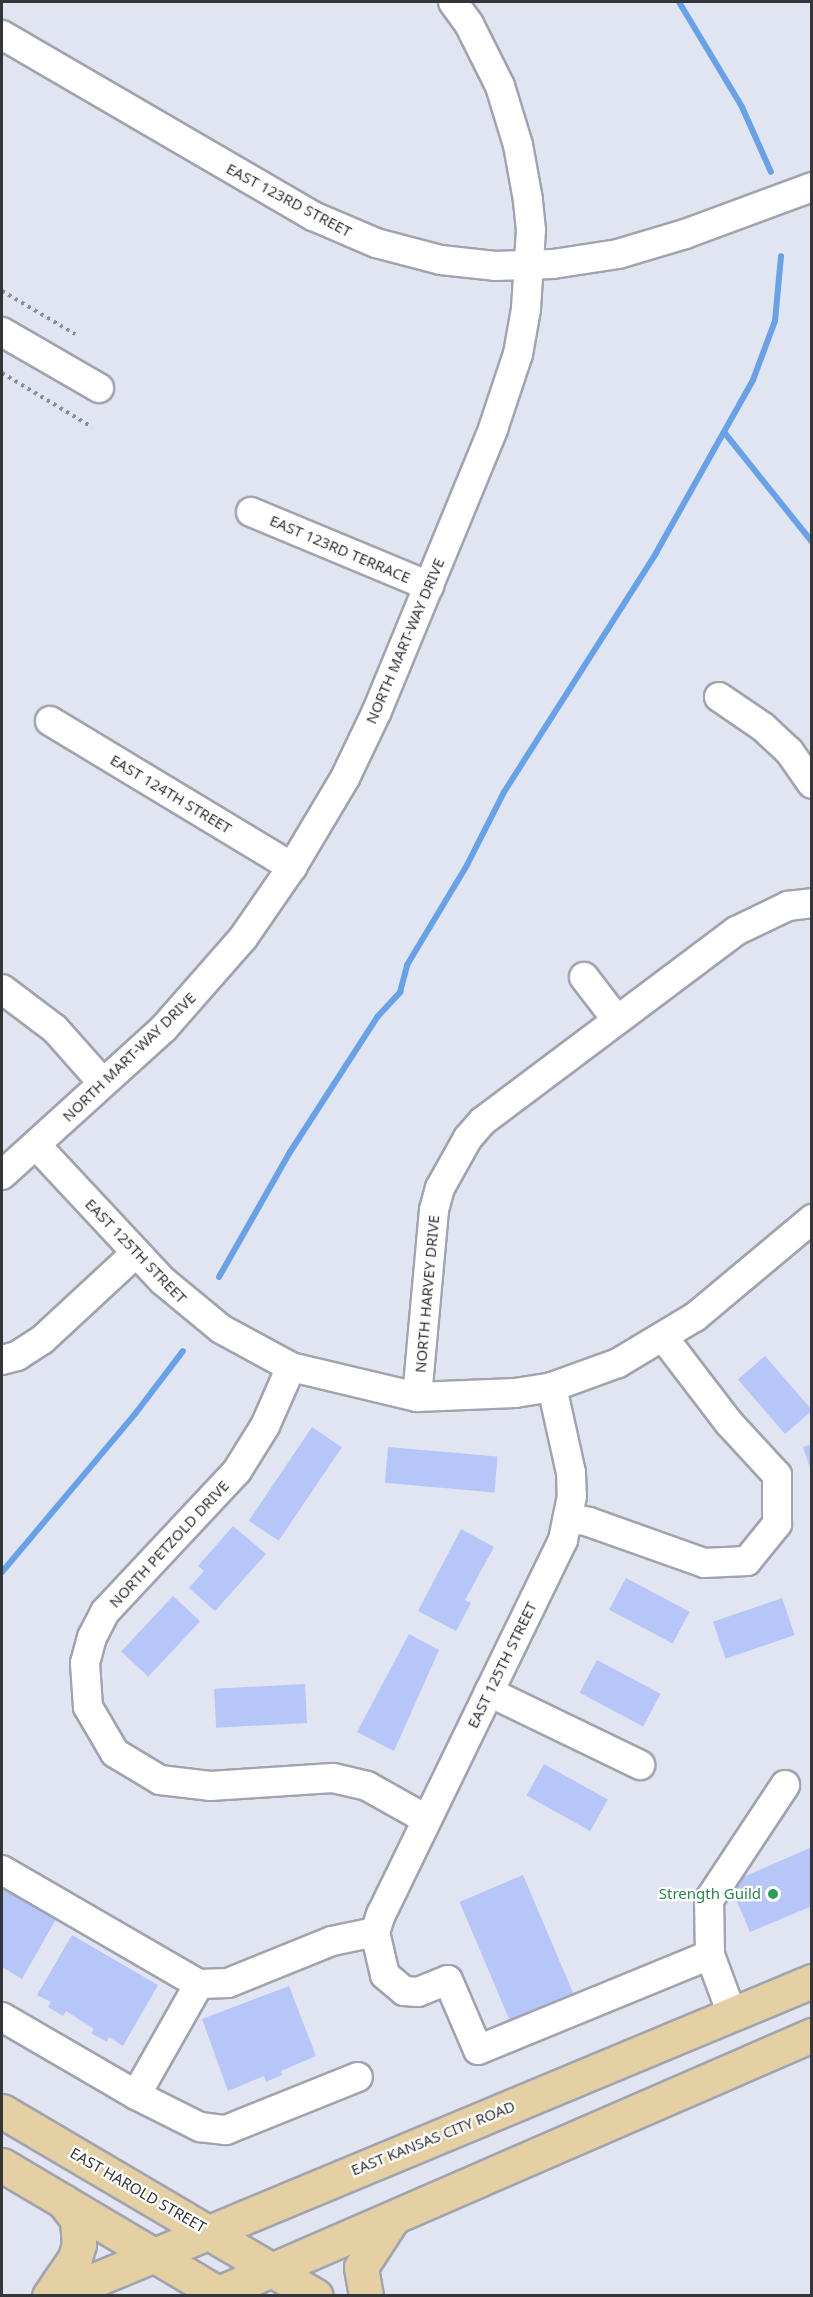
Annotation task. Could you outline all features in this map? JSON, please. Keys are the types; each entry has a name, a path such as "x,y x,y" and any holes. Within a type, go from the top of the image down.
{"main road":[{"name":"EAST KANSAS CITY ROAD","path":"56,2295 812,1981"},
{"path":"2,2164 154,2254 218,2295 812,2035"},
{"name":"EAST HAROLD STREET","path":"2,2111 316,2295"},
{"path":"48,2295 75,2258 79,2242 76,2219 63,2200"},
{"path":"366,2295 361,2267 368,2251 393,2219"}],"street":[{"name":"NORTH MART-WAY DRIVE","path":"2,1175 199,991 243,938 292,867 345,778 429,586 508,389 526,309 529,265 528,200 518,146 500,86 469,24 453,2"},
{"name":"EAST 123RD STREET","path":"2,35 289,203 344,230 441,260 495,266 582,261 654,244 812,187"},
{"path":"2,332 99,388"},
{"name":"EAST 123RD TERRACE","path":"251,512 429,586"},
{"path":"719,697 764,727 789,751 812,784"},
{"name":"EAST 124TH STREET","path":"50,721 292,867"},
{"name":"NORTH HARVEY DRIVE","path":"417,1397 434,1210 455,1157 483,1121 746,925 788,906 812,903"},
{"path":"584,977 616,1020"},
{"path":"2,989 55,1029 103,1083"},
{"name":"EAST 125TH STREET","path":"36,1145 136,1253 188,1305 221,1329 291,1367 417,1397 478,1397 552,1387 618,1363 664,1338 720,1298 812,1219"},
{"path":"2,1360 17,1356 42,1340 136,1253"},
{"path":"569,1518 589,1522 704,1563 747,1561 777,1524 777,1475 729,1423 664,1338"},
{"name":"NORTH PETZOLD DRIVE","path":"291,1367 265,1426 237,1471 105,1612 92,1637 85,1663 88,1707 115,1753 160,1780 210,1786 333,1778 367,1786 426,1819"},
{"name":"EAST 125TH STREET","path":"375,1932 388,1896 563,1540 569,1518 571,1473 552,1387"},
{"path":"489,1692 640,1764"},
{"path":"732,2014 710,1955 709,1900 785,1785"},
{"path":"2,1870 199,1984 228,1983 332,1941 375,1932 385,1975 394,1986 418,1992 448,1980 478,2050 710,1955"},
{"path":"136,2095 199,1984"},
{"path":"2,2017 136,2095 200,2127 226,2130 357,2078"}],"path":[{"path":"2,291 75,334"},
{"path":"2,373 92,427"}],"building":[{"path":"765,1356 812,1410 785,1434 738,1380"},
{"path":"312,1427 342,1447 279,1541 249,1521"},
{"path":"812,1444 812,1471 811,1471 803,1447"},
{"path":"388,1447 498,1457 494,1492 385,1483"},
{"path":"233,1526 266,1554 215,1611 189,1588 204,1571 198,1566"},
{"path":"461,1529 494,1547 465,1600 471,1603 456,1631 418,1611"},
{"path":"626,1578 690,1612 673,1644 609,1610"},
{"path":"173,1596 200,1621 148,1677 121,1652"},
{"path":"782,1598 795,1635 726,1659 713,1622"},
{"path":"409,1634 439,1650 394,1751 357,1732"},
{"path":"597,1660 661,1694 643,1726 580,1693"},
{"path":"305,1684 307,1723 216,1728 214,1689"},
{"path":"544,1764 608,1799 590,1831 527,1795"},
{"name":"Strength Guild","path":"810,1848 812,1906 750,1932 729,1883"},
{"path":"523,1875 574,1996 511,2023 459,1902"},
{"path":"2,1878 60,1912 22,1979 2,1967"},
{"path":"72,1935 158,1985 123,2046 109,2037 107,2042 91,2033 94,2029 66,2011 63,2016 48,2007 51,2002 37,1995"},
{"path":"289,1986 316,2056 281,2071 282,2075 266,2082 264,2076 228,2091 202,2019"}],"waterway":[{"path":"679,2 742,107 771,172"},
{"path":"219,1277 290,1152 378,1016 400,992 407,965 467,865 504,792 656,553 753,380 775,321 781,256"},
{"path":"724,432 812,542"},
{"path":"2,1572 135,1414 183,1351"}],"place":[{"name":"Strength Guild","path":"773,1894"}]}
